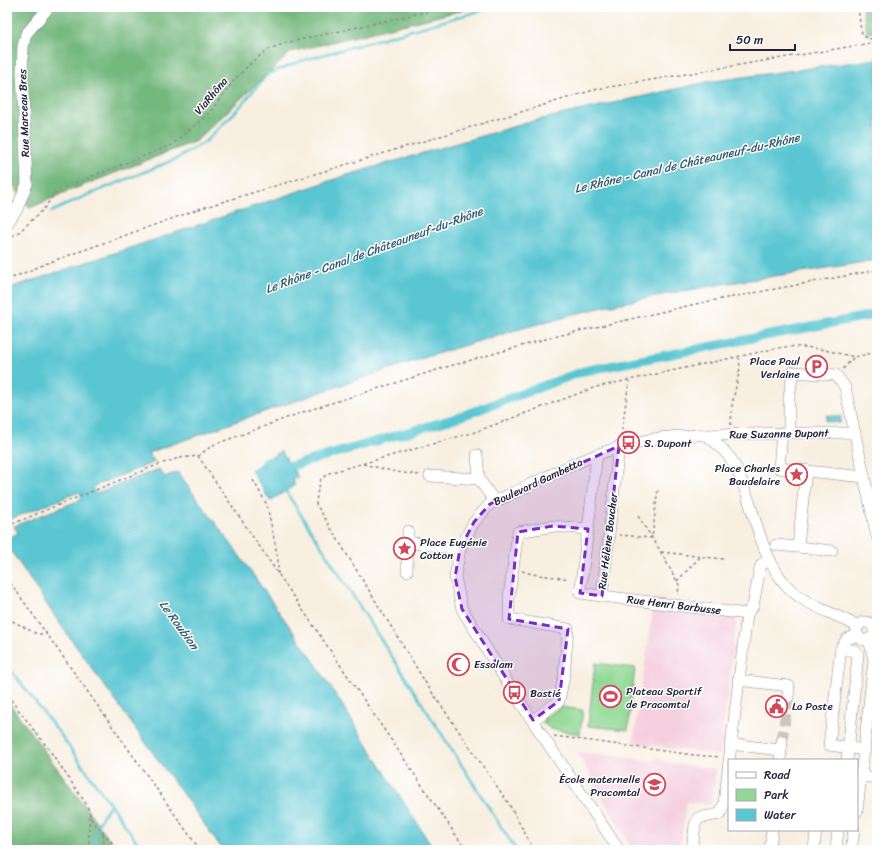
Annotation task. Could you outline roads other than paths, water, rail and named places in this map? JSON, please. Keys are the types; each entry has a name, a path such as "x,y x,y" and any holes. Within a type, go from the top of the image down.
{"street":[{"name":"Rue Marceau Bres","path":"7,224 18,208 27,184 22,72 23,46 26,34 49,7"},
{"path":"864,477 779,468 786,433 793,372 836,374 845,387 877,537"},
{"name":"Rue Suzanne Dupont","path":"704,435 855,433"},
{"path":"704,435 722,448 734,464 770,560 777,574 795,593 858,631 862,639 869,639"},
{"name":"Boulevard Gambetta","path":"619,850 547,740 510,687 462,609 456,577 460,549 474,522 490,504 620,446 659,437 704,435"},
{"name":"Rue Hélène Boucher","path":"597,455 580,593 602,596 620,446"},
{"path":"477,455 479,480 495,502"},
{"path":"798,547 806,470"},
{"path":"430,476 479,480"},
{"path":"533,720 559,701 564,676 568,628 509,619 509,596 518,532 554,526 588,529"},
{"path":"407,571 408,537 460,549"},
{"path":"776,545 832,551"},
{"path":"729,759 747,614 753,606 760,568 762,564 770,560"},
{"name":"Rue Henri Barbusse","path":"602,596 747,614"},
{"path":"858,804 862,776 874,660 869,639 874,632 875,625 866,622 861,624 858,631 847,639 841,648 829,745 864,750"},
{"path":"841,648 855,651 858,655 847,759"},
{"path":"738,680 789,686 788,697"},
{"path":"730,744 781,750"},
{"path":"692,850 695,825 698,818 720,814 724,803 728,766"},
{"path":"862,776 877,778"},
{"path":"770,850 772,831"},
{"path":"814,850 816,831"},
{"path":"836,850 838,831"},
{"path":"851,850 854,831"}],"water":[{"name":"Le Rhône - Canal de Châteauneuf-du-Rhône","path":"877,59 877,260 723,284 646,298 571,315 517,330 411,362 305,397 148,453 155,462 8,520 7,519 7,289 347,175 533,121 707,82"},
{"path":"827,415 841,417 840,423 826,421"},
{"path":"281,451 298,477 292,480 295,485 270,501 251,470"},
{"path":"159,469 165,477 177,472 234,548 316,664 434,850 223,850 60,624 7,545 7,539 18,533 14,526"}],"waterway":[{"path":"51,212 83,197 176,159 205,142 237,110 268,74 301,61 494,7"},
{"path":"267,461 273,476 291,466 453,419 584,371 873,315"},
{"name":"Le Roubion","path":"78,469 92,504 100,514"},
{"path":"285,490 516,850"},
{"path":"7,665 60,734 143,850"},
{"path":"96,850 94,838 95,832 100,820 111,805"}],"tunnel":[{"path":"782,741 788,697"}],"place":[{"name":"Place Paul Verlaine","path":"816,367"},
{"name":"S. Dupont","path":"629,443"},
{"name":"Place Charles Baudelaire","path":"796,474"},
{"name":"Place Eugénie Cotton","path":"405,548"},
{"name":"Essalam","path":"458,664"},
{"name":"Bastié","path":"514,693"},
{"name":"Plateau Sportif de Pracomtal","path":"611,697"},
{"name":"La Poste","path":"777,706"},
{"name":"École maternelle Pracomtal","path":"655,785"}]}
